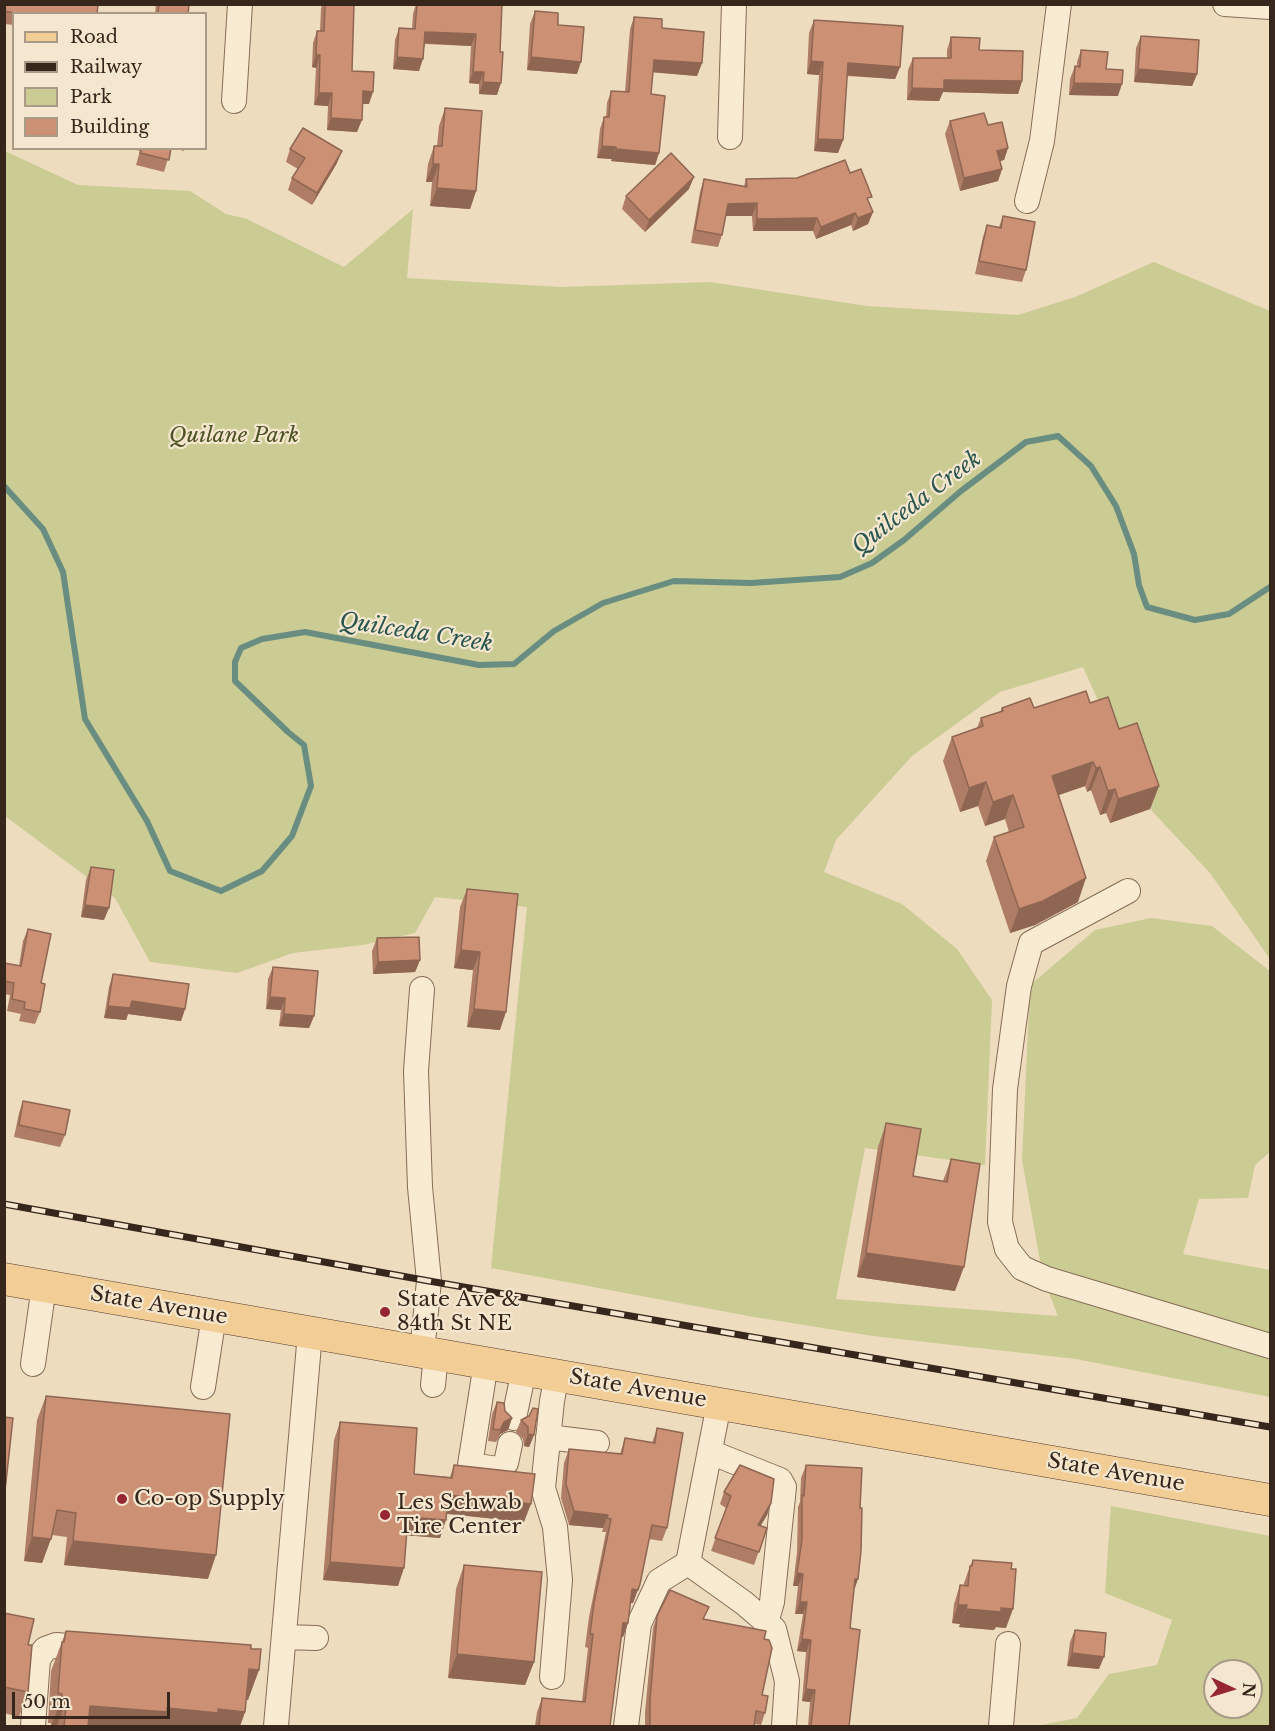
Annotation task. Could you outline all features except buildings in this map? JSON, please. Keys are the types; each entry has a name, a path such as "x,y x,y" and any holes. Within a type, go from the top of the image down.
{"main road":[{"name":"State Avenue","path":"4,1279 1270,1500"}],"street":[{"path":"234,101 240,4"},
{"path":"730,137 734,4"},
{"path":"1027,201 1042,141 1059,4"},
{"path":"1225,4 1270,7"},
{"path":"1128,891 1031,943 1019,986 1005,1089 1000,1222 1007,1249 1022,1268 1047,1279 1270,1346"},
{"path":"422,989 416,1071 420,1187 429,1281 429,1353 434,1385"},
{"path":"33,1365 44,1286"},
{"path":"203,1387 214,1316"},
{"path":"276,1726 310,1333"},
{"path":"486,1363 470,1466 498,1469 508,1453 545,1467"},
{"path":"514,1418 524,1370"},
{"path":"552,1677 560,1580 555,1527 543,1488 556,1375"},
{"path":"626,1726 639,1624 659,1581 688,1563 718,1404"},
{"path":"548,1437 597,1443"},
{"path":"710,1452 780,1480 784,1486 772,1602 766,1623"},
{"path":"688,1563 744,1603 774,1629 787,1681 784,1726"},
{"path":"284,1637 316,1638"},
{"path":"1001,1726 1008,1644"},
{"path":"33,1726 38,1659 45,1649 56,1645 115,1650"},
{"path":"258,1661 281,1663"}],"green space":[{"name":"Quilane Park","path":"5,151 78,185 190,191 226,214 247,219 344,267 413,209 407,278 561,287 710,282 867,306 1018,315 1075,297 1154,262 1270,311 1270,959 1210,873 1151,810 1131,747 1104,714 1083,667 1000,692 912,756 836,840 824,872 902,904 957,949 992,1000 985,1165 865,1148 836,1299 1058,1316 1043,1278 1022,1160 1030,985 1095,930 1151,918 1212,926 1270,971 1270,1152 1255,1165 1248,1198 1199,1199 1183,1254 1270,1270 1270,1397 1076,1359 873,1336 754,1317 491,1268 527,907 435,897 415,933 363,945 293,953 237,973 150,962 115,898 5,816"},
{"path":"1111,1506 1270,1536 1270,1726 1037,1726 1077,1718 1109,1674 1157,1665 1172,1620 1105,1593"}],"waterway":[{"name":"Quilceda Creek","path":"4,486 43,529 63,572 85,719 147,821 170,871 221,891 262,871 292,836 311,786 304,745 235,681 235,662 241,648 262,639 305,632 479,665 514,664 554,631 603,603 674,581 751,583 840,577 872,563 904,540 961,491 1026,442 1058,436 1091,466 1116,506 1134,554 1139,585 1147,607 1195,620 1229,614 1270,587"}],"railway":[{"path":"4,1204 429,1281 1270,1427"}],"place":[{"name":"State Ave & 84th St NE","path":"385,1312"},
{"name":"Co-op Supply","path":"122,1499"},
{"name":"Les Schwab Tire Center","path":"385,1515"}]}
